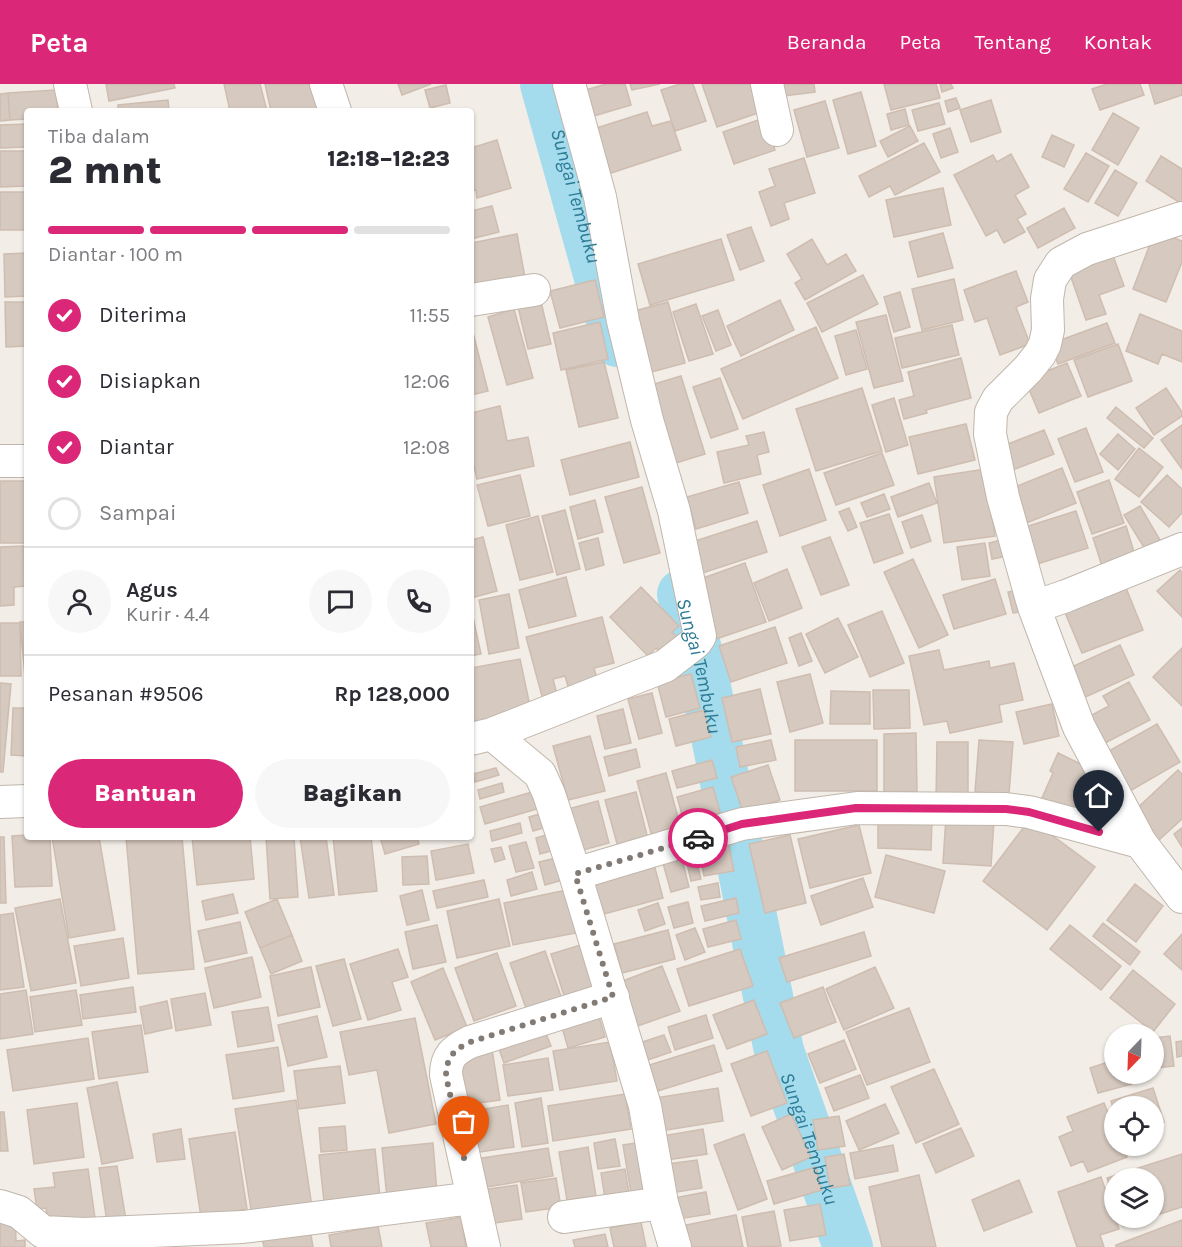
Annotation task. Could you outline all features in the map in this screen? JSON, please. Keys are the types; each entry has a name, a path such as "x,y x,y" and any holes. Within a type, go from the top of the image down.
{"street":[{"path":"70,84 74,108"},
{"path":"326,84 333,108"},
{"path":"482,737 665,666 700,636 684,550 647,420 623,321 600,197 569,84"},
{"path":"767,84 777,130"},
{"path":"1182,218 1087,249 1061,263 1050,280 1047,299 1048,330 1045,344 1040,354 998,399 991,412 990,434 1003,497 1034,607 1079,728 1140,843 1182,897"},
{"path":"474,300 534,290"},
{"path":"0,461 24,461"},
{"path":"1034,607 1182,549"},
{"path":"482,737 540,774 549,794 645,1106 662,1203 675,1247"},
{"path":"0,802 24,801"},
{"path":"575,874 736,826 856,808 1006,809 1029,812 1140,843"},
{"path":"484,1247 446,1076 446,1068 451,1055 456,1048 470,1042 613,997"},
{"path":"0,1206 19,1212 35,1227 50,1234 244,1237 473,1198"},
{"path":"564,1217 662,1203"}],"building":[{"path":"106,84 174,84 175,88 109,101"},
{"path":"224,84 260,84 266,108 229,108"},
{"path":"265,84 317,84 323,108 270,108"},
{"path":"398,84 431,84 402,95"},
{"path":"606,84 625,84 631,105 587,118 579,92"},
{"path":"630,84 660,84 632,90"},
{"path":"680,84 693,84 706,121 675,131 661,90"},
{"path":"702,84 751,84 761,112 717,127"},
{"path":"782,84 814,84 815,92 784,96"},
{"path":"884,84 936,84 940,98 891,110"},
{"path":"940,84 951,84 953,88 942,92"},
{"path":"1107,84 1140,84 1144,95 1100,110 1092,89"},
{"path":"1149,84 1182,84 1182,95 1155,104"},
{"path":"446,85 450,103 430,108 425,90"},
{"path":"56,90 58,108 24,108 24,119 10,120 8,93"},
{"path":"861,92 876,146 848,154 833,100"},
{"path":"8,93 10,120 0,121 0,94"},
{"path":"956,98 960,108 948,112 945,101"},
{"path":"168,100 169,108 118,108 118,105"},
{"path":"991,100 1001,132 971,142 960,110"},
{"path":"825,101 839,148 807,157 794,110"},
{"path":"939,103 945,124 918,131 912,110"},
{"path":"905,109 909,125 891,130 887,114"},
{"path":"647,112 652,126 671,121 681,150 599,177 584,132"},
{"path":"1113,113 1139,128 1118,165 1092,150"},
{"path":"764,118 775,150 734,164 723,132"},
{"path":"24,124 24,147 0,148 0,125"},
{"path":"910,126 918,141 888,157 880,141"},
{"path":"950,128 958,152 941,158 933,134"},
{"path":"1052,135 1074,145 1064,167 1042,157"},
{"path":"497,140 511,188 477,198 476,190 474,190 474,147"},
{"path":"924,143 940,172 895,195 890,186 869,197 859,176"},
{"path":"0,151 24,151 24,186 0,187"},
{"path":"1086,153 1109,166 1088,202 1064,189"},
{"path":"1011,154 1029,187 1015,195 1026,214 1017,219 1025,232 1004,243 997,230 986,236 954,175 993,155 997,162"},
{"path":"1161,156 1182,169 1182,204 1146,181"},
{"path":"804,158 815,193 784,203 789,219 771,226 759,192 775,186 769,169"},
{"path":"1115,170 1137,183 1118,216 1095,203"},
{"path":"943,188 951,225 894,237 886,200"},
{"path":"0,192 24,192 24,230 0,230"},
{"path":"492,206 499,232 474,238 474,210"},
{"path":"1064,208 1075,228 1038,248 1027,228"},
{"path":"751,227 764,261 740,270 727,235"},
{"path":"1155,231 1182,241 1182,262 1166,302 1133,289"},
{"path":"943,233 953,268 918,277 909,242"},
{"path":"517,234 526,283 474,293 474,242"},
{"path":"721,239 734,280 650,305 638,264"},
{"path":"812,239 827,265 846,254 856,271 805,300 795,283 802,279 787,254"},
{"path":"1111,250 1124,286 1099,295 1106,314 1086,320 1067,266"},
{"path":"24,253 24,296 5,297 4,254"},
{"path":"1016,271 1028,302 1016,307 1030,344 1000,355 987,318 975,322 964,290"},
{"path":"863,275 878,304 822,332 807,303"},
{"path":"954,279 963,320 922,330 912,289"},
{"path":"595,280 604,317 560,328 550,291"},
{"path":"900,292 910,327 894,332 884,297"},
{"path":"780,300 794,330 741,356 727,326"},
{"path":"5,302 24,302 24,346 6,347"},
{"path":"541,302 551,344 528,349 518,307"},
{"path":"668,302 685,363 640,375 623,314"},
{"path":"696,304 713,354 689,361 673,312"},
{"path":"514,309 533,378 507,385 488,317"},
{"path":"718,310 731,345 716,351 702,316"},
{"path":"1140,314 1182,331 1182,362 1162,354 1158,364 1126,351"},
{"path":"886,315 903,381 874,388 856,322"},
{"path":"600,322 608,359 561,370 553,333"},
{"path":"1107,323 1115,343 1058,364 1050,344"},
{"path":"952,325 959,355 902,368 895,338"},
{"path":"816,327 838,378 743,419 721,369"},
{"path":"856,330 867,369 846,375 835,336"},
{"path":"474,337 488,391 474,394"},
{"path":"1118,344 1132,381 1088,397 1074,360"},
{"path":"961,358 971,398 926,410 927,413 904,419 899,400 914,396 908,372"},
{"path":"604,362 618,418 579,427 566,370"},
{"path":"1067,363 1081,396 1039,413 1025,380"},
{"path":"681,376 705,454 666,466 641,388"},
{"path":"720,378 738,429 711,438 693,387"},
{"path":"862,388 882,451 816,471 796,409"},
{"path":"1166,388 1182,412 1182,416 1154,435 1136,408"},
{"path":"894,398 908,445 886,452 872,405"},
{"path":"500,406 507,441 528,437 534,466 477,479 474,466 474,412"},
{"path":"1116,407 1153,438 1144,448 1107,418"},
{"path":"966,424 975,460 918,474 909,437"},
{"path":"1182,425 1182,469 1161,440"},
{"path":"1086,428 1103,472 1075,482 1058,439"},
{"path":"1044,430 1054,454 1005,473 995,449"},
{"path":"764,432 769,452 757,455 761,474 724,483 717,452 749,445 746,436"},
{"path":"1118,434 1135,449 1118,470 1100,454"},
{"path":"630,442 639,477 570,495 561,460"},
{"path":"1139,448 1163,467 1139,497 1115,479"},
{"path":"882,453 894,485 836,505 824,473"},
{"path":"1062,468 1076,503 1019,526 1005,491"},
{"path":"809,469 826,520 780,536 763,485"},
{"path":"985,469 995,536 944,543 934,477"},
{"path":"520,475 530,516 488,526 477,485"},
{"path":"1167,475 1182,489 1182,513 1169,527 1141,502"},
{"path":"1109,480 1124,523 1092,534 1077,492"},
{"path":"0,481 24,481 24,543 0,543"},
{"path":"739,482 748,513 696,529 687,497"},
{"path":"929,483 937,503 898,517 891,497"},
{"path":"642,487 660,553 624,563 605,497"},
{"path":"884,494 890,509 867,517 861,503"},
{"path":"595,500 603,532 578,539 570,507"},
{"path":"1140,506 1160,540 1145,549 1124,515"},
{"path":"849,508 857,527 848,531 839,512"},
{"path":"565,510 580,569 557,575 542,516"},
{"path":"1076,511 1088,548 1034,565 1022,528"},
{"path":"889,514 903,553 874,563 860,523"},
{"path":"922,515 931,541 911,548 902,522"},
{"path":"538,516 553,572 520,580 506,525"},
{"path":"757,521 767,552 696,575 686,544"},
{"path":"1126,526 1135,555 1102,566 1093,538"},
{"path":"483,537 497,591 474,597 474,539"},
{"path":"830,537 849,585 821,595 802,547"},
{"path":"598,538 604,565 586,570 579,543"},
{"path":"1009,538 1013,555 992,559 989,543"},
{"path":"985,543 990,576 962,580 957,547"},
{"path":"24,546 24,586 14,587 14,605 0,606 0,547"},
{"path":"913,559 948,635 919,648 884,572"},
{"path":"745,563 766,622 716,639 695,581"},
{"path":"787,569 802,608 769,621 754,583"},
{"path":"1180,570 1182,572 1182,617 1157,591"},
{"path":"566,577 576,616 529,628 519,590"},
{"path":"1122,578 1143,630 1082,653 1061,603"},
{"path":"995,579 1006,614 954,629 943,595"},
{"path":"641,587 679,626 672,632 682,642 665,658 656,648 648,656 610,617"},
{"path":"1021,589 1025,611 1013,613 1008,592"},
{"path":"509,594 519,648 489,654 479,600"},
{"path":"882,611 904,663 870,677 848,625"},
{"path":"602,617 614,663 594,668 599,686 570,693 565,676 553,679 559,703 545,707 526,637"},
{"path":"838,618 858,657 825,673 806,634"},
{"path":"20,622 24,622 24,665"},
{"path":"474,622 481,654 474,655"},
{"path":"0,623 20,623 21,676 0,676"},
{"path":"775,627 787,663 731,682 719,646"},
{"path":"801,633 812,661 799,666 789,638"},
{"path":"1120,645 1134,675 1081,699 1067,669"},
{"path":"1182,648 1182,706 1153,677"},
{"path":"939,650 944,670 989,661 990,668 1014,663 1023,700 999,705 1002,722 950,733 947,721 924,725 909,656"},
{"path":"520,659 531,711 474,722 474,667"},
{"path":"691,674 700,708 666,717 657,682"},
{"path":"810,674 823,723 790,732 777,682"},
{"path":"1129,682 1150,720 1105,743 1090,716 1109,706 1103,696"},
{"path":"0,683 11,684 3,772 0,772"},
{"path":"760,689 771,734 732,742 722,698"},
{"path":"873,690 909,690 910,728 874,729"},
{"path":"831,691 870,692 870,724 830,724"},
{"path":"652,693 662,733 639,739 628,699"},
{"path":"1052,704 1059,736 1024,744 1016,712"},
{"path":"13,708 24,708 24,756 11,755"},
{"path":"623,709 631,743 605,749 597,716"},
{"path":"704,710 711,737 676,746 669,719"},
{"path":"1157,724 1180,762 1130,791 1107,752"},
{"path":"916,733 917,792 884,792 884,734"},
{"path":"590,736 605,791 568,800 553,746"},
{"path":"771,740 776,760 740,767 736,747"},
{"path":"795,740 877,740 877,791 795,791"},
{"path":"979,740 1013,742 1009,794 975,792"},
{"path":"937,742 968,742 968,801 936,801"},
{"path":"636,749 640,767 609,776 604,757"},
{"path":"1058,753 1093,770 1087,781 1107,791 1093,823 1041,800 1053,773 1050,771"},
{"path":"712,760 717,778 677,788 672,771"},
{"path":"768,765 780,800 743,812 731,777"},
{"path":"496,768 499,775 475,782 474,774"},
{"path":"1178,770 1182,774 1182,819 1159,840 1133,812"},
{"path":"666,773 683,836 654,844 637,781"},
{"path":"502,783 504,792 480,799 478,790"},
{"path":"713,787 723,823 687,832 677,797"},
{"path":"532,792 537,809 485,824 480,807"},
{"path":"636,792 648,839 618,847 605,800"},
{"path":"598,801 609,843 579,851 568,809"},
{"path":"543,813 547,827 533,831 529,817"},
{"path":"946,817 994,820 991,866 943,863"},
{"path":"878,818 932,819 931,850 878,848"},
{"path":"1030,819 1095,867 1047,930 983,881"},
{"path":"520,823 522,833 492,841 490,831"},
{"path":"859,825 871,873 810,888 798,839"},
{"path":"1182,828 1182,847 1174,834"},
{"path":"556,832 561,848 540,854 536,838"},
{"path":"24,835 24,840 50,840 52,886 15,887 12,836"},
{"path":"790,835 806,903 765,913 749,844"},
{"path":"0,837 4,837 6,903 0,903"},
{"path":"53,840 100,840 115,930 69,938"},
{"path":"126,840 182,840 194,969 138,974"},
{"path":"192,840 250,840 254,879 197,885"},
{"path":"266,840 294,840 298,897 270,899"},
{"path":"300,840 326,840 334,895 309,898"},
{"path":"333,840 371,840 377,891 339,895"},
{"path":"381,840 418,840 419,844 385,854"},
{"path":"526,842 534,868 516,872 509,846"},
{"path":"728,842 734,871 704,876 699,848"},
{"path":"468,844 474,873 436,880 431,851"},
{"path":"501,847 505,859 495,862 491,849"},
{"path":"680,851 689,887 671,892 661,856"},
{"path":"886,855 945,871 934,913 875,897"},
{"path":"427,856 429,884 403,885 402,857"},
{"path":"564,856 570,878 545,885 539,862"},
{"path":"652,857 663,898 600,915 589,874"},
{"path":"695,857 701,879 691,881 686,859"},
{"path":"532,872 537,889 511,896 507,880"},
{"path":"863,878 873,907 821,925 811,896"},
{"path":"484,880 488,897 437,908 433,891"},
{"path":"718,883 720,897 701,900 698,887"},
{"path":"1135,884 1163,906 1136,942 1107,920"},
{"path":"422,890 429,920 407,925 400,896"},
{"path":"567,890 576,933 513,945 504,903"},
{"path":"233,894 238,913 206,920 202,901"},
{"path":"736,898 739,913 705,921 701,906"},
{"path":"60,899 76,983 31,991 15,908"},
{"path":"277,899 292,935 260,948 245,912"},
{"path":"499,899 510,946 457,958 447,911"},
{"path":"688,902 693,923 674,928 668,907"},
{"path":"658,903 665,924 645,931 638,910"},
{"path":"13,913 24,987 0,990 0,915"},
{"path":"736,920 741,939 708,947 703,929"},
{"path":"240,922 247,953 205,962 198,931"},
{"path":"1103,923 1140,952 1130,965 1093,936"},
{"path":"437,925 446,962 413,969 405,932"},
{"path":"1070,925 1121,966 1101,990 1050,949"},
{"path":"695,928 705,952 685,960 676,935"},
{"path":"668,930 675,959 622,973 614,944"},
{"path":"864,932 871,956 787,982 779,958"},
{"path":"1182,934 1182,970 1164,954"},
{"path":"292,935 302,961 271,974 260,948"},
{"path":"123,938 129,978 81,986 74,946"},
{"path":"584,944 598,989 565,999 551,954"},
{"path":"398,949 408,977 392,982 401,1010 368,1020 350,964"},
{"path":"740,949 753,986 689,1006 677,969"},
{"path":"545,951 562,999 527,1011 510,963"},
{"path":"497,953 516,1006 474,1021 455,968"},
{"path":"252,957 261,997 214,1008 205,968"},
{"path":"344,959 361,1019 333,1026 316,966"},
{"path":"662,966 680,1011 632,1028 615,984"},
{"path":"311,967 320,1007 278,1016 270,976"},
{"path":"875,967 894,1008 844,1030 826,989"},
{"path":"443,968 467,1027 435,1040 411,982"},
{"path":"1133,970 1175,1004 1159,1024 1143,1024 1110,998"},
{"path":"133,987 136,1012 83,1019 80,995"},
{"path":"823,987 836,1022 794,1038 780,1003"},
{"path":"26,990 33,1034 0,1039 0,994"},
{"path":"76,990 82,1025 35,1032 30,997"},
{"path":"205,993 211,1025 176,1031 171,999"},
{"path":"754,1000 767,1034 727,1049 713,1015"},
{"path":"167,1001 172,1028 145,1034 140,1007"},
{"path":"596,1006 605,1037 568,1048 559,1017"},
{"path":"268,1007 274,1041 238,1047 232,1012"},
{"path":"909,1008 930,1062 867,1085 846,1032"},
{"path":"706,1015 713,1038 675,1050 668,1027"},
{"path":"317,1016 327,1057 288,1066 278,1025"},
{"path":"415,1018 436,1124 389,1133 377,1070 349,1075 340,1032"},
{"path":"541,1021 551,1046 504,1063 495,1038"},
{"path":"141,1025 148,1072 99,1079 92,1032"},
{"path":"664,1035 671,1052 636,1064 630,1046"},
{"path":"1170,1036 1174,1066 1164,1067 1164,1037"},
{"path":"88,1038 94,1079 13,1091 7,1050"},
{"path":"844,1040 856,1069 820,1083 808,1054"},
{"path":"1182,1041 1182,1056 1177,1057 1176,1042"},
{"path":"610,1042 617,1081 560,1090 553,1051"},
{"path":"714,1045 722,1071 651,1093 643,1067"},
{"path":"278,1047 284,1091 233,1099 226,1055"},
{"path":"492,1049 500,1100 464,1105 456,1055"},
{"path":"767,1051 787,1103 751,1116 731,1064"},
{"path":"548,1058 553,1090 508,1096 503,1065"},
{"path":"1104,1063 1104,1084 1132,1084 1098,1093 1090,1068"},
{"path":"340,1066 345,1103 299,1109 294,1071"},
{"path":"934,1069 959,1124 916,1143 891,1087"},
{"path":"860,1075 869,1098 834,1111 825,1088"},
{"path":"117,1082 133,1158 102,1164 87,1088"},
{"path":"718,1088 723,1121 661,1131 655,1098"},
{"path":"1153,1088 1156,1096 1127,1096"},
{"path":"625,1094 631,1129 553,1141 548,1106"},
{"path":"541,1098 548,1143 522,1147 515,1103"},
{"path":"296,1100 312,1207 252,1216 235,1109"},
{"path":"77,1103 84,1157 34,1164 27,1110"},
{"path":"1104,1103 1104,1156 1127,1157 1088,1172 1083,1161 1071,1166 1059,1137 1073,1131 1067,1117"},
{"path":"885,1104 899,1133 859,1150 846,1121"},
{"path":"508,1105 514,1147 467,1154 460,1113"},
{"path":"0,1112 4,1112 8,1151 0,1151"},
{"path":"791,1114 811,1157 782,1170 762,1127"},
{"path":"839,1116 845,1146 818,1150 813,1120"},
{"path":"345,1126 347,1150 321,1152 319,1128"},
{"path":"961,1128 974,1156 936,1173 923,1144"},
{"path":"181,1129 185,1159 157,1162 153,1134"},
{"path":"703,1129 707,1154 660,1161 656,1137"},
{"path":"235,1132 247,1209 201,1217 189,1139"},
{"path":"744,1134 767,1199 738,1210 714,1145"},
{"path":"615,1139 620,1166 598,1169 594,1143"},
{"path":"643,1142 654,1202 633,1205 623,1145"},
{"path":"433,1143 437,1194 387,1198 382,1148"},
{"path":"893,1145 898,1171 855,1179 850,1153"},
{"path":"588,1147 596,1196 567,1200 559,1152"},
{"path":"548,1148 553,1176 475,1189 470,1160"},
{"path":"375,1149 380,1197 324,1202 319,1155"},
{"path":"844,1154 850,1185 830,1188 825,1157"},
{"path":"1182,1154 1182,1207 1164,1213 1164,1168 1138,1168"},
{"path":"697,1160 702,1188 665,1194 660,1165"},
{"path":"117,1166 127,1226 108,1229 99,1168"},
{"path":"816,1167 822,1190 774,1204 767,1181"},
{"path":"88,1169 96,1225 49,1231 46,1208 37,1209 34,1189 55,1187 53,1173"},
{"path":"625,1169 629,1194 605,1198 601,1173"},
{"path":"919,1175 936,1247 882,1247 869,1187"},
{"path":"1101,1177 1104,1186 1104,1228 1119,1229 1100,1235 1104,1247 1077,1247 1058,1192"},
{"path":"556,1178 561,1207 526,1212 521,1183"},
{"path":"1019,1180 1032,1212 984,1231 972,1200"},
{"path":"517,1185 522,1219 488,1224 482,1190"},
{"path":"706,1192 710,1214 678,1219 674,1198"},
{"path":"820,1204 826,1235 790,1241 784,1210"},
{"path":"774,1211 781,1246 748,1247 742,1217"},
{"path":"15,1213 16,1241 25,1240 25,1247 0,1247 0,1214"},
{"path":"736,1215 743,1247 690,1247 686,1225"},
{"path":"461,1217 466,1247 431,1247 426,1223"},
{"path":"1182,1220 1182,1247 1116,1247 1116,1245"},
{"path":"641,1222 646,1247 614,1247 610,1228"},
{"path":"378,1226 382,1247 331,1247 329,1235"},
{"path":"310,1229 313,1247 264,1247 262,1238"},
{"path":"605,1234 608,1247 575,1247 573,1240"}],"waterway":[{"name":"Sungai Tembuku","path":"545,84 617,342"},
{"name":"Sungai Tembuku","path":"682,594 703,672 779,1051 848,1247"}],"way so far":[{"path":"464,1158 446,1076 446,1068 456,1048 613,997 575,874 698,838"}],"route":[{"path":"698,838 742,824 856,808 1006,809 1029,812 1099,832"}]}
